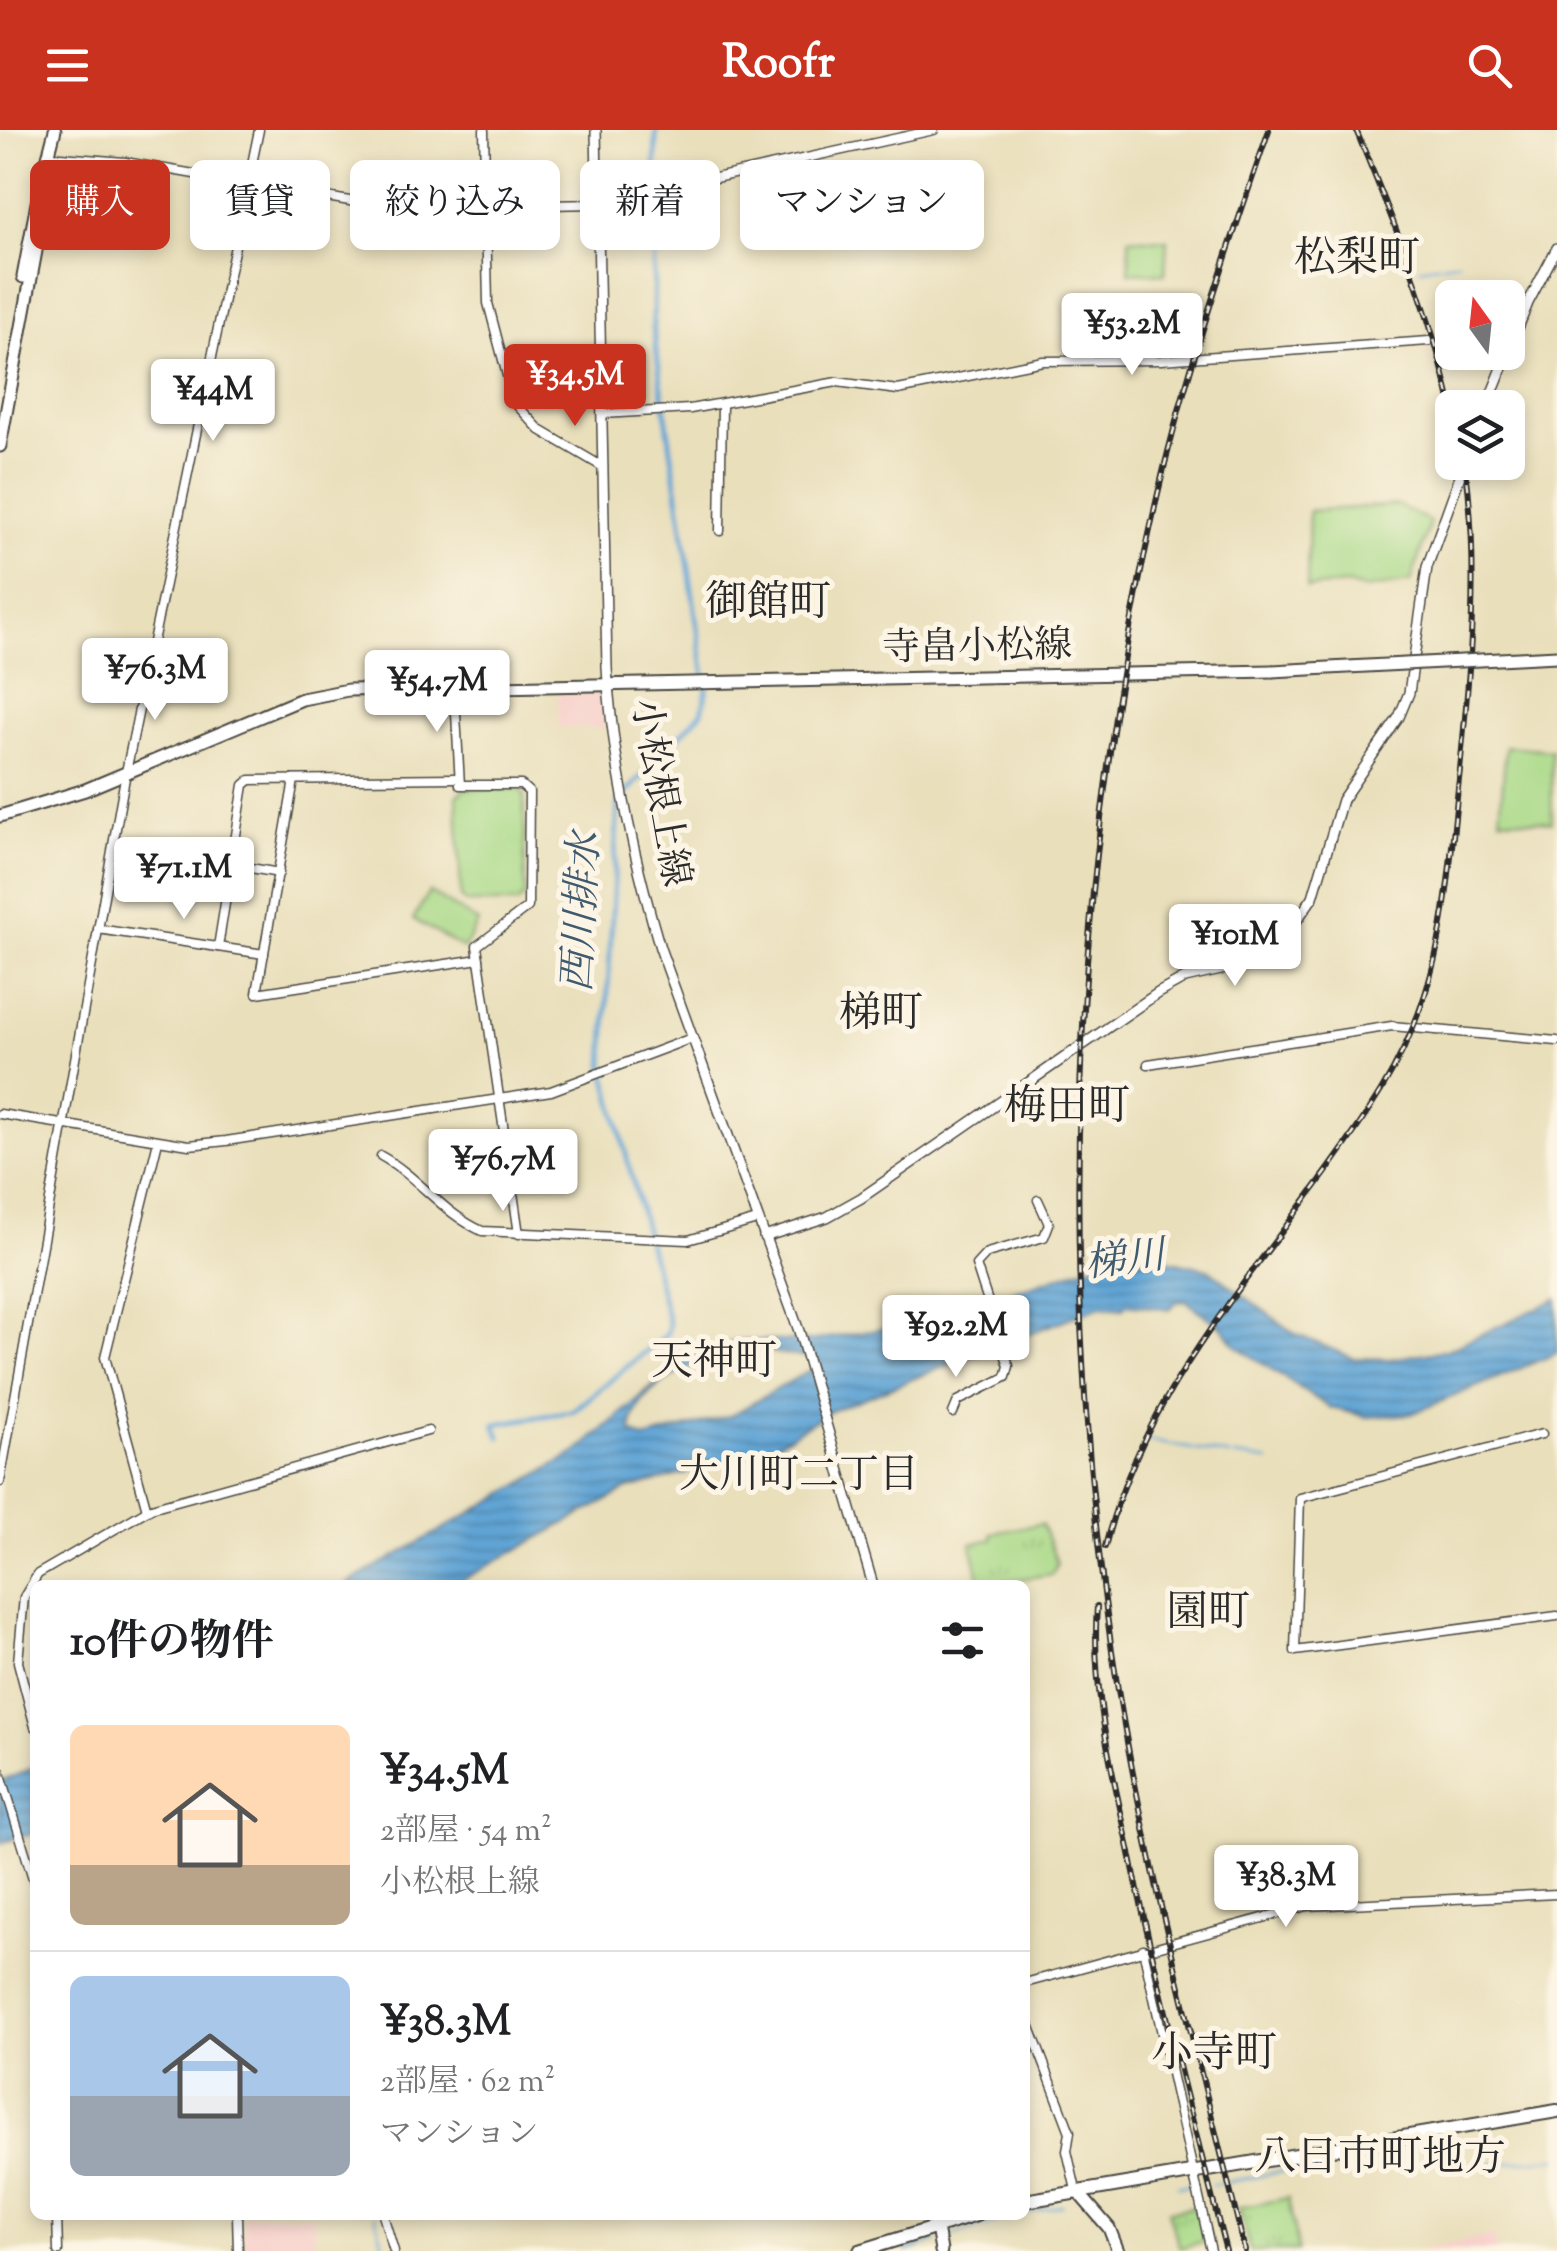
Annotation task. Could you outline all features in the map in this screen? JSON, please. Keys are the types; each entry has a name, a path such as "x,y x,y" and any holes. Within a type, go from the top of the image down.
{"highway":[{"path":"1030,2200 1557,2111"},
{"path":"860,2251 937,2233 965,2220"}],"main road":[{"path":"47,160 56,130"},
{"name":"小松根上線","path":"596,130 596,160"},
{"path":"0,409 30,236"},
{"path":"1493,390 1528,303 1557,248"},
{"path":"0,446 35,250"},
{"name":"小松根上線","path":"597,250 608,684 630,814 654,927 798,1331 872,1580"},
{"path":"764,1237 827,1217 850,1204 1158,993 1185,978 1248,964 1288,933 1313,897 1342,800 1399,717 1409,692 1427,567 1458,480"},
{"name":"寺畠小松線","path":"0,816 42,807 302,699 348,690 1272,671 1557,656"},
{"path":"1076,2190 1109,2228 1118,2251"}],"street":[{"path":"253,160 259,130"},
{"path":"484,130 484,160"},
{"path":"720,180 934,130"},
{"path":"0,1480 126,772 234,250"},
{"path":"486,250 488,303 514,402 540,430 603,467"},
{"path":"602,414 690,409 838,382 898,390 1043,361 1161,360 1429,341"},
{"path":"720,531 722,404"},
{"path":"459,687 455,696 460,785 522,785 530,792 528,908 484,937 477,946 519,1234"},
{"path":"218,947 244,785 250,780 458,778"},
{"path":"294,780 257,993 479,959"},
{"path":"114,844 279,872"},
{"path":"98,929 264,954"},
{"path":"1148,1064 1392,1026 1557,1041"},
{"path":"0,1114 189,1145 226,1142 550,1090 692,1038"},
{"path":"146,1510 105,1357 158,1141"},
{"path":"381,1156 402,1168 456,1219 482,1231 654,1240 705,1238 757,1220"},
{"path":"953,1413 958,1401 1006,1377 1008,1362 976,1265 987,1253 1044,1236 1049,1224 1038,1200"},
{"path":"32,1580 146,1510 428,1431"},
{"path":"1542,1434 1300,1498 1295,1650 1557,1616"},
{"path":"30,1582 26,1586 18,1677 30,1712"},
{"path":"0,1771 30,1867"},
{"path":"1030,1982 1327,1903 1557,1894"},
{"path":"1142,1949 1211,2251"},
{"path":"1030,2027 1070,2132 1067,2151 1076,2190"},
{"path":"57,2220 58,2251"},
{"path":"237,2220 238,2251"},
{"path":"385,2220 394,2251"}],"shaded area":[{"path":"595,693 602,700 606,728 559,727 558,694"},
{"path":"244,2220 314,2220 315,2251 245,2251"},
{"path":"1494,2235 1497,2251 1416,2251"}],"green space":[{"path":"1129,238 1167,240 1165,274 1129,272"},
{"path":"1398,505 1430,522 1411,582 1363,589 1347,584 1307,588 1309,511"},
{"path":"1506,746 1551,750 1552,822 1500,818"},
{"path":"464,789 519,789 524,794 525,896 518,903 466,903 461,898 457,796"},
{"path":"429,892 478,922 464,949 413,919"},
{"path":"1042,1524 1057,1563 1052,1574 980,1580 971,1544 992,1539 992,1533"},
{"path":"1288,2198 1298,2251 1250,2251 1239,2208"},
{"path":"1194,2207 1205,2241 1180,2248 1168,2211"}],"water":[{"name":"梯川","path":"1112,1258 1166,1260 1208,1269 1295,1334 1353,1358 1390,1359 1447,1350 1557,1299 1557,1353 1411,1414 1368,1417 1329,1407 1236,1346 1223,1328 1186,1301 1176,1302 1170,1309 1126,1304 1124,1308 1100,1306 833,1410 761,1453 628,1489 462,1580 354,1580 577,1452 682,1361 737,1341 811,1341 924,1322","holes":["738,1347 815,1355 819,1365 730,1416 644,1439 632,1432 634,1416 642,1402 689,1367"]},
{"path":"30,1769 30,1834 0,1843 0,1782"}],"waterway":[{"name":"西川排水","path":"500,1437 495,1424 573,1411 667,1334 669,1325 604,1066 618,802 702,712 707,690 653,328 656,130"},
{"path":"1420,268 1459,261"},
{"path":"1150,1441 1230,1456"},
{"path":"1235,1456 1269,1461"},
{"path":"1212,2185 1459,2138"},
{"path":"1488,2164 1557,2158"},
{"path":"1178,2186 1190,2185"},
{"path":"1030,2212 1062,2205"},
{"path":"376,2220 385,2251"},
{"path":"944,2239 1003,2220"},
{"path":"906,2251 936,2241"}],"railway":[{"path":"1245,2251 1160,1902 1118,1690 1097,1538 1084,1385 1080,1079 1090,926 1107,774 1131,622 1186,386 1269,130"},
{"path":"1356,130 1398,233 1447,390"},
{"path":"1105,1547 1125,1483 1153,1422 1224,1309 1381,1091 1418,1014 1430,977 1445,901 1467,700 1473,581 1467,480"},
{"path":"1097,1606 1097,1668 1110,1761 1164,2003 1226,2251"}],"district":[{"name":"松梨町","path":"1357,261"},
{"name":"御館町","path":"768,605"},
{"name":"梯町","path":"881,1016"},
{"name":"梅田町","path":"1067,1109"},
{"name":"天神町","path":"714,1364"},
{"name":"大川町二丁目","path":"799,1477"},
{"name":"園町","path":"1208,1615"},
{"name":"小寺町","path":"1214,2056"},
{"name":"八日市町地方","path":"1380,2160"}]}
